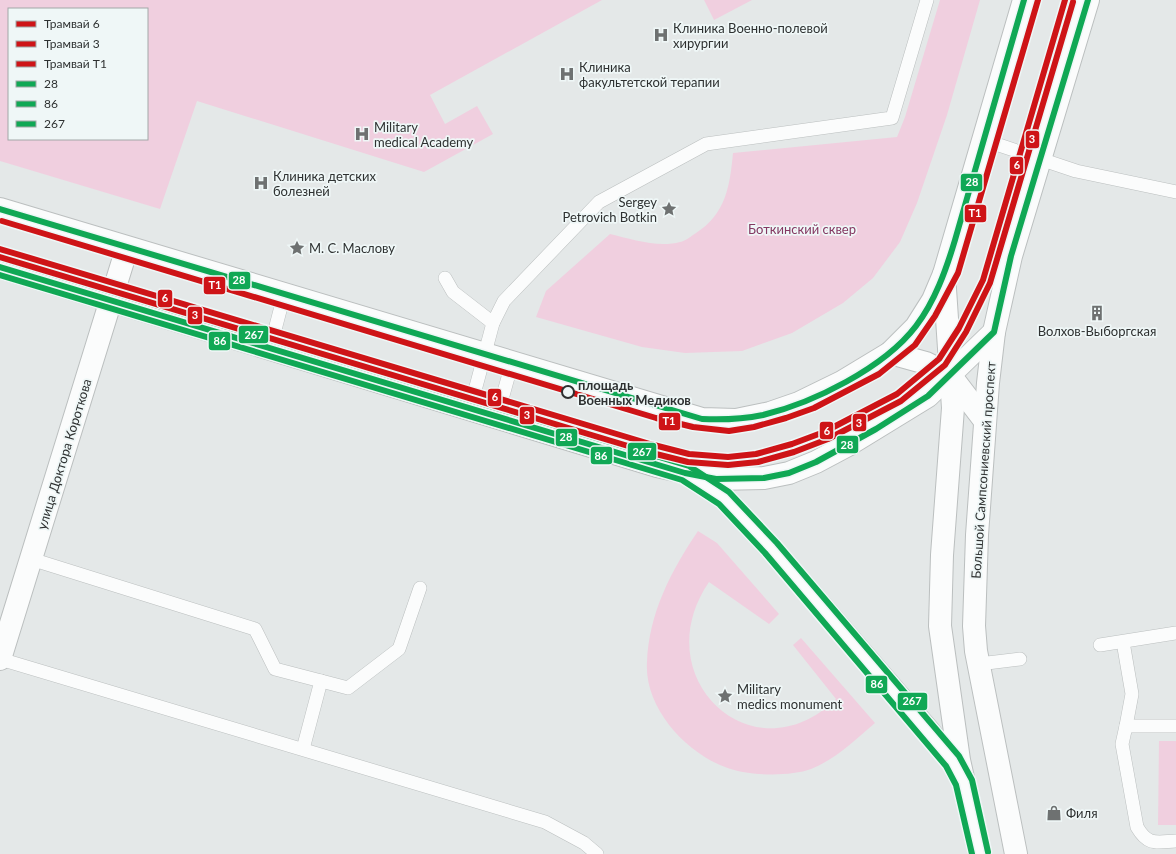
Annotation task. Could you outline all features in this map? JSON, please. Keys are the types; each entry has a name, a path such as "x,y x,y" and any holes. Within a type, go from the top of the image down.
{"main road":[{"path":"0,209 671,411 702,419 736,420 770,413 799,403 816,395 890,353 916,327 933,300 944,274 1024,0"},
{"name":"Большой Сампсониевский проспект","path":"1016,854 978,664 974,626 985,421 994,332 1011,256 1088,0"},
{"name":"улица Доктора Короткова","path":"0,659 6,616 31,559 127,248"},
{"path":"0,267 497,418 685,473 716,479 743,480 764,478 789,472 816,462 876,429 928,396 994,332"},
{"path":"944,274 952,408 942,555 940,626 959,760 980,854"},
{"path":"890,353 926,363 950,375 985,421"},
{"path":"685,473 706,485 724,498 771,548 927,729 953,761 964,782"}],"lane":[{"path":"470,410 493,323 504,301 599,202 706,144 892,118 927,0"},
{"path":"984,140 1076,171 1176,192"},
{"path":"445,278 453,292 493,323"},
{"path":"270,349 284,295"},
{"path":"497,418 512,363"},
{"path":"31,559 255,629 275,669 348,688 399,649 420,588"},
{"path":"1100,645 1176,634"},
{"path":"1123,642 1132,694 1122,744 1137,827 1143,838 1153,842 1176,841"},
{"path":"0,659 545,822 584,843 597,854"},
{"path":"978,664 1020,659"},
{"path":"303,749 321,681"},
{"path":"1126,726 1176,726"}],"green space":[{"path":"0,0 602,0 430,95 445,124 477,106 493,134 424,172 197,101 160,209 0,161"},
{"path":"704,0 752,0 714,20"},
{"name":"Боткинский сквер","path":"940,0 980,0 947,115 917,203 900,242 873,278 843,303 792,333 742,351 685,353 642,347 536,317 546,291 610,234 645,242 672,244 684,241 706,225 714,217 725,198 733,153 897,137 905,117"},
{"path":"698,531 717,543 779,614 769,624 709,582 692,618 690,652 699,682 717,706 742,723 772,728 804,721 836,699 793,645 801,638 875,723 845,749 820,765 802,772 780,774 756,774 725,767 696,751 682,739 670,726 660,711 652,695 648,679 647,662 652,626 663,593 679,561"},
{"path":"1159,741 1176,741 1176,825 1158,825"}],"tram line":[{"name":"Т1","path":"2,221 656,418 693,427 729,431 754,427 814,408 879,374 915,345 935,316 958,273 1038,0"},
{"name":"6","path":"0,249 650,444 689,454 728,457 756,454 792,444 824,432 897,394 939,359 959,328 983,280 1065,0"},
{"name":"3","path":"0,257 648,452 688,462 728,465 758,462 794,452 828,439 901,401 945,365 966,332 990,283 1073,2"}],"transit line":[{"name":"28","path":"0,209 702,419 732,419 763,415 804,402 846,382 886,356 916,326 923,316 944,274 952,251 1024,0"},
{"name":"28","path":"0,267 685,473 716,479 764,478 789,473 816,462 876,429 928,396 994,332 1011,256 1088,0"},
{"name":"267","path":"2,259 689,466 729,492 777,543 959,756 972,780 988,852"},
{"name":"86","path":"0,275 682,480 719,504 765,553 946,766 956,785 972,854"}],"place":[{"name":"Клиника Военно-полевой хирургии","path":"661,35"},
{"name":"Клиника факультетской терапии","path":"567,74"},
{"name":"Military medical Academy","path":"362,134"},
{"name":"Клиника детских болезней","path":"261,183"},
{"name":"Sergey Petrovich Botkin","path":"669,209"},
{"name":"М. С. Маслову","path":"297,248"},
{"name":"Волхов-Выборгская","path":"1097,313"},
{"name":"площадь Военных Медиков","path":"568,392"},
{"name":"Military medics monument","path":"725,696"},
{"name":"Филя","path":"1054,813"}]}
